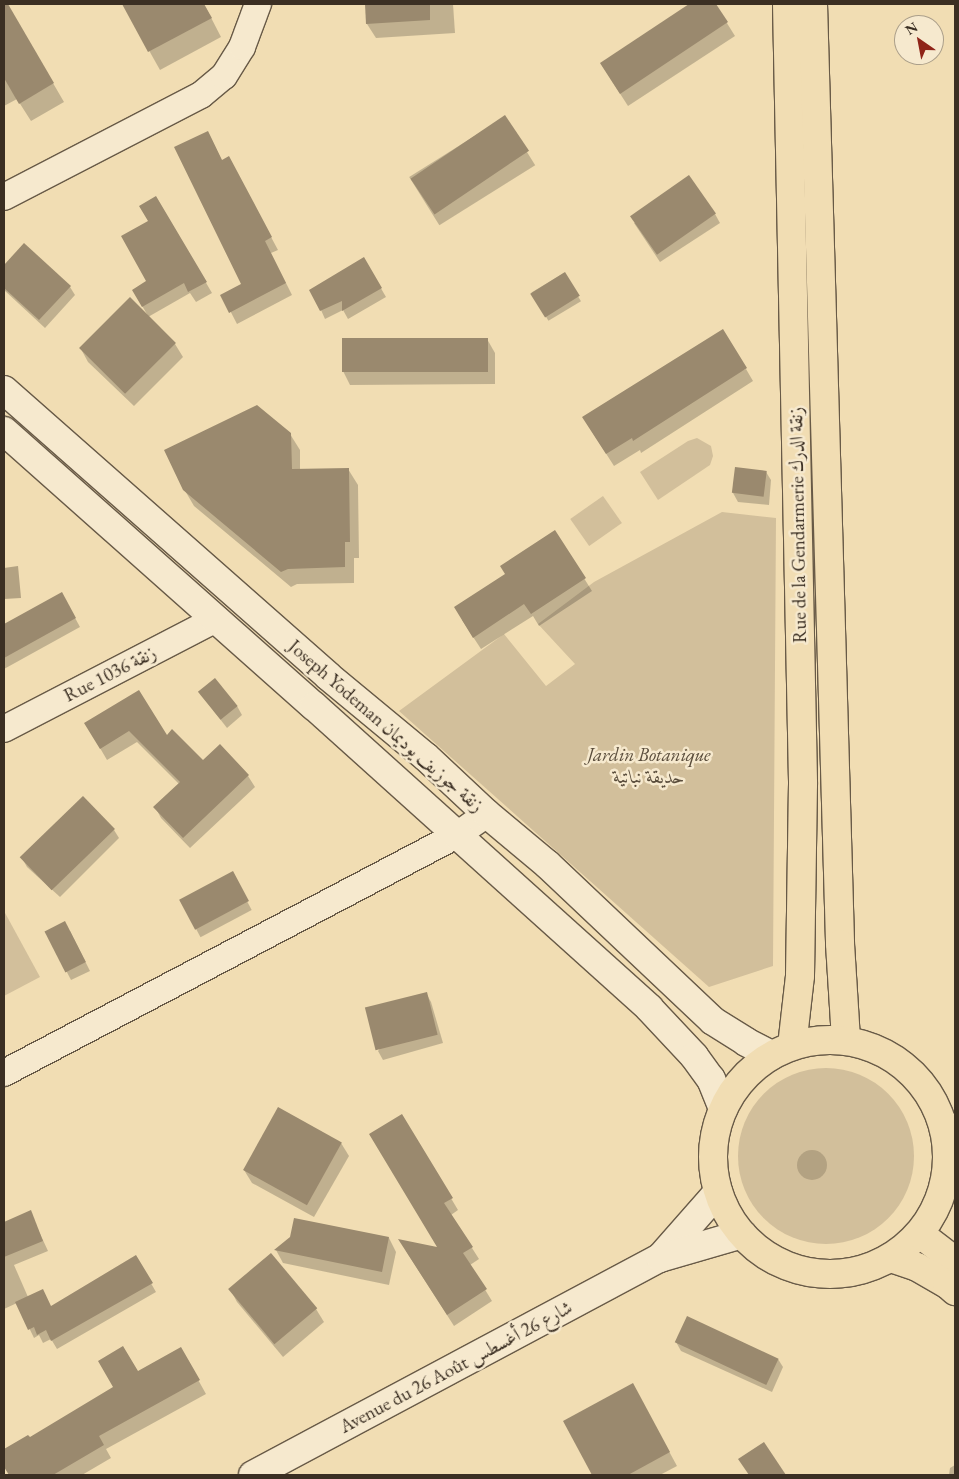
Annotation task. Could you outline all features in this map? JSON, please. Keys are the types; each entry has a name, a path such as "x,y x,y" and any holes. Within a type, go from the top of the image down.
{"main road":[{"name":"Rue de la Gendarmerie زنقة الدرك","path":"782,1051 800,976 803,784 786,4"},
{"name":"Rue de la Gendarmerie زنقة الدرك","path":"813,4 840,944 846,1040"},
{"path":"831,1039 846,1040 888,1054 909,1069 924,1084 949,1128 948,1147 951,1174 939,1201 920,1234 891,1258 861,1271 837,1275 813,1273 790,1268 768,1257 742,1234 730,1220 718,1192 712,1162 715,1132 723,1109 743,1078 782,1051 831,1039"},
{"path":"920,1234 955,1261"},
{"path":"891,1258 917,1267 947,1284 955,1291"}],"street":[{"path":"4,197 201,95 224,76 242,47 258,4"},
{"name":"Joseph Yodeman زنقة جوزيف يوديمان","path":"4,390 328,676 426,757 487,814 548,864 713,1021 746,1042 782,1051"},
{"name":"Joseph Yodeman زنقة جوزيف يوديمان","path":"4,431 649,1008 694,1056 711,1079 723,1109"},
{"name":"Rue 1036 زنقة","path":"4,729 216,619"},
{"path":"4,1073 457,835 487,814"},
{"name":"Avenue du 26 Août شارع 26 أغسطس","path":"660,1258 718,1192"},
{"name":"Avenue du 26 Août شارع 26 أغسطس","path":"261,1473 660,1258 742,1234"}],"green space":[{"path":"697,438 711,446 713,456 710,465 658,500 640,472 688,441"},
{"path":"603,496 622,523 589,546 570,519"},
{"name":"Jardin Botanique حديقة نباتية","path":"722,512 776,518 773,966 709,987 399,711 504,634 546,686 575,664 538,624 594,582"},
{"path":"4,911 40,977 4,996"},
{"path":"817,1068 835,1068 867,1078 882,1088 894,1100 904,1115 910,1130 914,1156 910,1182 904,1197 894,1212 882,1224 867,1234 852,1240 835,1244 817,1244 785,1234 770,1224 758,1212 748,1197 742,1182 738,1165 738,1147 748,1115 758,1100 770,1088 785,1078 800,1072"}],"shaded area":[{"path":"18,566 21,598 4,599 4,568"},
{"path":"812,1150 818,1151 826,1159 826,1171 818,1179 812,1180 806,1179 798,1171 797,1165 798,1159 806,1151"}],"building":[{"path":"4,4 8,4 54,83 19,104 4,78"},
{"path":"122,4 204,4 212,18 148,52"},
{"path":"365,4 430,4 430,20 366,24"},
{"path":"689,4 716,4 728,22 620,94 600,63"},
{"path":"505,115 529,151 435,214 410,179"},
{"path":"208,131 222,160 229,156 272,237 265,241 286,283 229,313 220,295 241,284 174,147"},
{"path":"689,175 716,214 657,255 630,216"},
{"path":"156,196 207,282 188,292 184,283 142,307 132,290 146,281 121,236 148,221 139,206"},
{"path":"24,243 71,286 39,320 4,288 4,265"},
{"path":"364,257 382,288 342,311 342,301 320,311 309,290"},
{"path":"565,272 580,296 545,317 530,294"},
{"path":"130,297 176,343 125,394 79,348"},
{"path":"723,329 747,368 633,441 632,438 606,454 582,417"},
{"path":"342,338 488,338 488,372 342,372"},
{"path":"257,405 291,433 292,469 349,468 350,542 345,542 345,567 288,569 281,572 183,490 164,450"},
{"path":"735,467 767,471 764,497 732,493"},
{"path":"555,530 586,578 531,614 524,604 473,638 454,607 505,574 500,566"},
{"path":"62,592 76,618 4,658 4,624"},
{"path":"215,678 238,706 221,720 198,692"},
{"path":"139,690 167,735 172,729 203,760 220,744 249,775 183,838 153,807 180,782 129,731 100,749 84,723"},
{"path":"83,796 115,829 52,890 20,857"},
{"path":"233,871 249,901 195,930 179,900"},
{"path":"65,921 86,962 65,972 45,931"},
{"path":"427,992 438,1035 376,1050 365,1007"},
{"path":"278,1107 342,1142 307,1205 243,1170"},
{"path":"402,1114 453,1198 444,1203 473,1247 463,1253 487,1289 447,1315 398,1239 437,1247 369,1134"},
{"path":"31,1210 43,1241 4,1257 4,1222"},
{"path":"294,1218 389,1237 382,1272 274,1250 290,1237"},
{"path":"271,1253 317,1308 274,1344 228,1289"},
{"path":"136,1255 153,1283 51,1341 46,1330 37,1335 34,1327 28,1330 15,1302 43,1289 51,1306"},
{"path":"687,1316 779,1359 766,1385 675,1342"},
{"path":"123,1346 138,1371 181,1347 200,1380 99,1436 104,1445 53,1475 9,1475 4,1467 4,1449 28,1435 30,1437 113,1387 98,1361"},
{"path":"633,1383 670,1452 628,1475 592,1475 563,1421"},
{"path":"764,1442 786,1475 749,1475 738,1459"}]}
